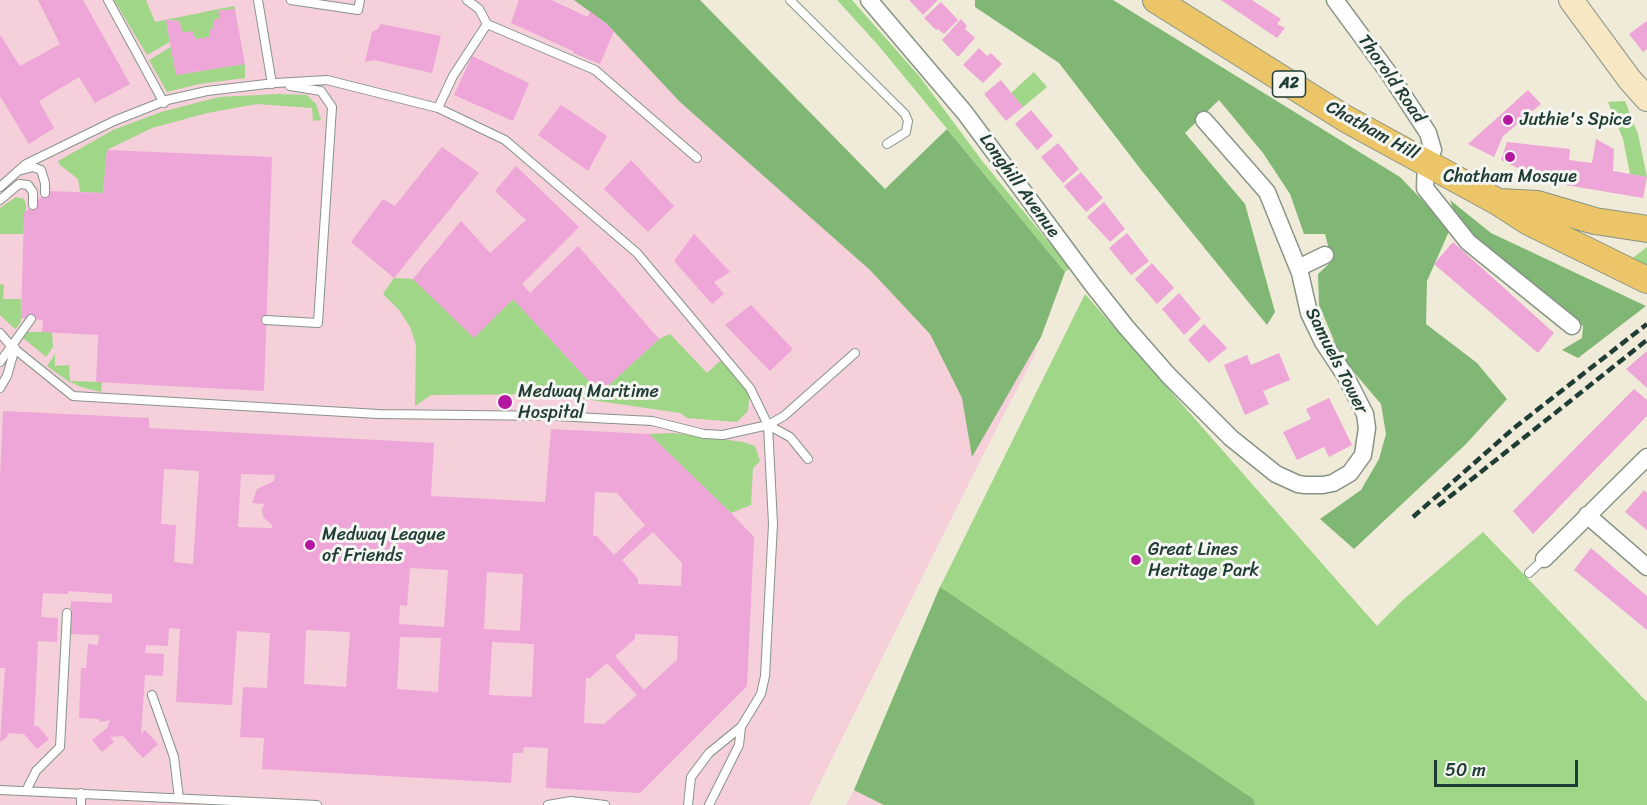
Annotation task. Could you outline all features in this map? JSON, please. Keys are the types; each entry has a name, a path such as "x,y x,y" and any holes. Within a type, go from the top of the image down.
{"main road":[{"name":"Chatham Hill","path":"1156,0 1346,119 1427,162 1529,222 1647,280"},
{"name":"Chatham Hill","path":"1498,202 1537,204 1595,221 1647,229"}],"street":[{"name":"Longhill Avenue","path":"869,0 965,113 1092,284 1166,373"},
{"name":"Thorold Road","path":"1335,0 1390,75 1428,133 1433,150 1427,162 1425,188 1468,242 1572,326"},
{"path":"1571,0 1630,80 1647,99"},
{"path":"1630,80 1647,119"},
{"name":"Samuels Tower","path":"1166,373 1231,438 1262,464 1285,479 1298,484 1321,486 1333,483 1350,473 1361,459 1366,447 1366,417 1356,394 1323,342 1313,320 1305,301 1298,268 1264,188 1204,120"},
{"path":"1298,268 1325,255"},
{"path":"1544,559 1647,457"},
{"path":"1587,515 1647,567"}],"lane":[{"path":"108,0 164,103"},
{"path":"258,0 273,83"},
{"path":"291,0 358,10 360,0"},
{"path":"467,0 479,9 487,24 595,70 698,158"},
{"path":"790,0 905,114 908,121 906,132 887,144"},
{"path":"438,108 453,76 487,24"},
{"path":"0,186 26,164 114,121 164,103 207,91 273,83 327,80 438,108 506,140 637,253 750,388 768,425 773,524 766,670 761,694 741,727 709,753 692,777 688,805"},
{"path":"266,320 318,323 331,143 332,107 321,91 273,83"},
{"path":"18,171 33,167 41,170 45,193"},
{"path":"0,200 19,184 28,185 33,192 33,205"},
{"path":"0,362 32,319"},
{"path":"0,333 13,347 73,396 378,414 531,416 652,421 698,433 723,435 768,425 784,416 855,353"},
{"path":"0,388 7,376 13,347"},
{"path":"768,425 790,437 808,459"},
{"path":"1529,573 1544,559"},
{"path":"26,791 36,771 60,747 67,613"},
{"path":"152,695 174,757 179,798"},
{"path":"709,805 739,745 741,727"},
{"path":"0,790 317,805"},
{"path":"81,793 81,805"},
{"path":"548,805 571,801 605,805"}],"shaded area":[{"name":"Medway Maritime Hospital","path":"0,0 652,0 773,113 1037,350 809,805 0,805"},
{"path":"854,790 884,805 846,805"}],"green space":[{"path":"114,0 146,0 155,22 234,6 235,9 218,11 220,18 213,21 214,28 210,30 210,37 196,39 192,31 183,33 179,21 166,20 170,42 147,55"},
{"path":"574,0 700,0 885,189 947,129 1065,272 1041,337 972,457 962,398 930,334 870,270 680,102 607,24"},
{"path":"837,0 852,0 920,77 983,162 1070,268 1065,272 878,45"},
{"path":"975,0 1113,0 1400,177 1450,229 1427,281 1426,324 1477,363 1507,399 1466,444 1354,549 1320,519 1361,490 1379,459 1386,434 1381,404 1341,357 1319,305 1318,274 1332,261 1325,234 1304,234 1290,194 1263,153 1219,100 1185,133 1245,204 1275,312 1267,325 1142,171 1059,63 975,7"},
{"path":"171,47 176,75 245,64 245,78 199,84 167,92 149,60"},
{"path":"1034,72 1047,87 1023,107 1011,93"},
{"path":"307,95 316,104 321,120 313,121 312,108 257,104 207,113 152,128 107,150 103,193 80,192 78,179 58,161 113,130 161,112 219,97"},
{"path":"1625,101 1638,134 1647,177 1630,174 1623,139 1608,102"},
{"path":"16,197 24,199 26,205 23,234 0,234 0,208"},
{"path":"1450,200 1491,233 1646,306 1578,358 1562,350 1582,338 1583,326 1457,221"},
{"path":"1647,247 1647,269 1630,260"},
{"path":"394,278 413,279 474,337 513,299 600,393 659,339 670,334 707,373 720,361 750,388 748,411 737,422 687,418 680,413 550,394 431,395 415,406 416,345 410,327 399,310 383,294"},
{"path":"0,284 4,285 3,299 21,299 20,324 15,329 0,315"},
{"name":"Great Lines Heritage Park","path":"1085,294 1377,626 1404,599 1483,532 1647,702 1647,805 884,805 854,790 940,587"},
{"path":"27,332 52,332 53,347 46,357 22,337"},
{"path":"55,354 55,366 69,365 70,381 102,382 101,392 68,381 47,366"},
{"path":"674,433 743,442 755,446 760,461 753,468 751,505 731,513 649,434"},
{"path":"940,587 1253,799 1255,805 884,805 854,790"}],"building":[{"path":"38,0 83,0 130,84 95,103 79,77 39,101 54,128 29,144 0,96 0,35 20,66 60,44"},
{"path":"519,0 551,0 588,17 590,11 614,31 600,64 511,23"},
{"path":"909,0 938,0 923,15"},
{"path":"1221,0 1252,0 1281,19 1277,24 1285,28 1277,38"},
{"path":"941,2 958,20 944,34 936,30 924,18"},
{"path":"235,9 245,64 176,75 166,20 179,21 183,33 192,31 196,39 210,37 210,30 214,28 213,21 220,18 218,11"},
{"path":"961,19 967,26 965,29 975,38 958,57 942,40"},
{"path":"1647,21 1647,49 1643,52 1629,34"},
{"path":"381,24 441,36 432,73 374,60 365,62 372,32"},
{"path":"979,48 987,56 991,53 1002,64 983,83 963,65"},
{"path":"472,56 529,83 513,121 454,95"},
{"path":"1001,80 1023,107 1006,121 984,94"},
{"name":"Juthie's Spice","path":"1528,90 1541,104 1503,136 1494,157 1468,144"},
{"path":"561,105 607,136 588,171 538,135"},
{"path":"1031,110 1053,136 1037,150 1015,124"},
{"path":"1596,139 1614,149 1613,171 1647,177 1643,198 1560,184 1501,160 1507,142 1570,149 1569,160 1592,163"},
{"path":"1058,143 1079,169 1063,183 1041,157"},
{"path":"442,147 479,173 394,278 351,242 383,199 395,206"},
{"path":"107,150 272,157 264,391 96,382 98,335 42,332 43,320 21,318 24,213 48,191 103,193"},
{"path":"631,160 674,206 648,232 604,189"},
{"path":"516,166 579,227 522,284 530,293 578,246 659,339 600,393 513,299 474,338 413,279 461,221 490,253 526,220 495,191"},
{"path":"1081,172 1103,198 1086,212 1064,186"},
{"path":"1104,202 1125,229 1110,242 1087,217"},
{"path":"1127,233 1149,261 1131,275 1109,248"},
{"path":"694,234 730,272 714,282 724,294 712,304 674,261"},
{"path":"1453,242 1554,333 1538,353 1434,264"},
{"path":"1152,263 1174,288 1157,304 1135,279"},
{"path":"1179,293 1201,319 1184,335 1162,309"},
{"path":"751,305 793,349 770,371 725,325"},
{"path":"1204,324 1227,348 1209,363 1188,340"},
{"path":"1647,351 1647,388 1626,369"},
{"path":"1279,353 1290,380 1263,391 1269,404 1245,415 1224,365 1247,355 1251,365"},
{"path":"1634,389 1647,400 1647,416 1533,534 1513,511"},
{"path":"1329,398 1352,445 1329,457 1324,447 1297,460 1283,432 1311,419 1306,409"},
{"path":"3,411 149,418 149,428 434,443 431,496 545,502 551,429 649,434 754,537 747,686 640,793 546,788 548,748 524,747 523,753 513,753 511,783 262,769 264,738 240,737 243,687 267,688 270,633 237,631 232,705 176,702 180,629 169,628 168,646 146,645 145,653 164,654 163,676 145,675 141,734 145,730 158,744 143,758 123,736 110,737 114,742 102,752 92,740 107,728 110,720 100,722 99,719 79,718 81,668 86,668 88,644 98,645 99,635 69,634 71,601 112,603 112,594 68,591 68,594 43,593 41,617 58,618 57,642 38,641 34,726 38,726 49,739 37,749 24,734 8,733 7,737 0,742 5,668 0,668 0,479","holes":["164,469 199,471 193,564 174,562 176,525 161,524","241,474 275,475 274,481 257,489 252,503 265,504 262,509 263,517 272,525 272,528 238,527","595,492 617,493 645,525 614,555 597,536 593,536","653,532 682,563 681,586 638,584 638,579 622,560","410,568 448,570 444,627 399,624 400,605 407,606","487,572 523,574 520,631 484,629","306,630 350,632 346,687 304,684","635,634 678,636 677,660 644,690 615,656 635,639","400,637 441,638 438,692 397,689","492,642 534,644 532,697 489,695","607,663 637,695 604,724 584,723 586,678 590,678"]},
{"path":"1644,490 1647,493 1647,530 1625,512"},
{"path":"1591,548 1647,596 1647,630 1574,570"}],"railway":[{"path":"1413,517 1514,428 1647,324"},
{"path":"1438,506 1647,340"}],"place":[{"name":"Juthie's Spice","path":"1508,120"},
{"name":"Chatham Mosque","path":"1510,157"},
{"name":"Medway Maritime Hospital","path":"505,402"},
{"name":"Medway League of Friends","path":"310,545"},
{"name":"Great Lines Heritage Park","path":"1136,560"}]}
